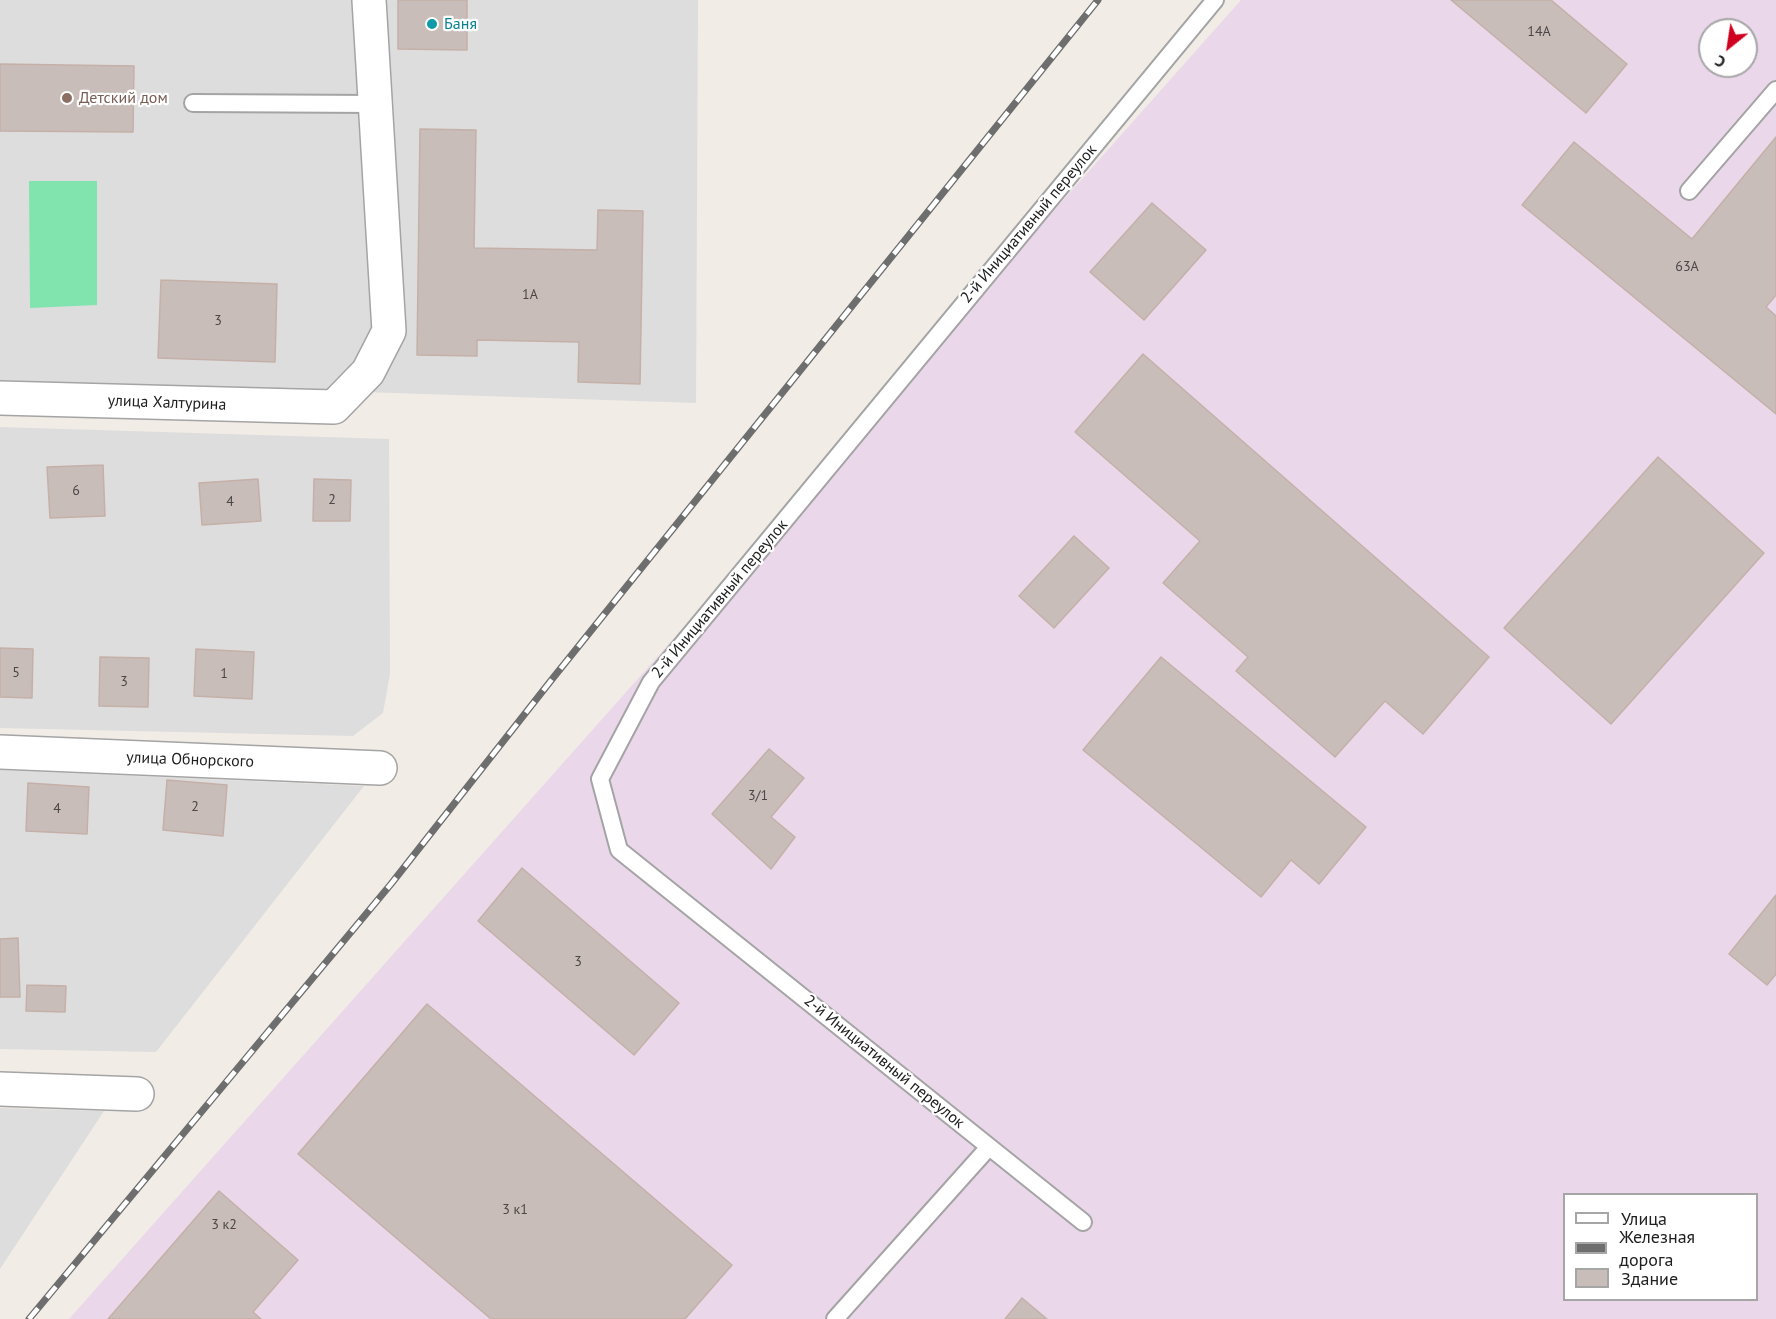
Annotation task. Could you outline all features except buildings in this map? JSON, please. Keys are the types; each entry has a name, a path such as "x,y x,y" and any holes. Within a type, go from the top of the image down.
{"street":[{"path":"369,0 375,104"},
{"name":"улица Халтурина","path":"0,398 334,407 368,372 389,331 375,104"},
{"name":"улица Обнорского","path":"0,752 380,768"},
{"path":"0,1089 136,1094"}],"lane":[{"name":"2-й Инициативный переулок","path":"1083,1222 619,850 600,779 651,682 1215,0"},
{"path":"1689,191 1776,90"},
{"path":"193,103 375,104"},
{"path":"835,1319 989,1146"}],"shaded area":[{"path":"0,0 698,0 696,403 0,380"},
{"path":"1241,0 1776,0 1776,1319 69,1319"},
{"path":"0,427 389,439 390,674 383,713 353,736 0,728"},
{"path":"0,770 364,786 156,1052 0,1049"},
{"path":"0,1108 104,1111 0,1269"}],"green space":[{"path":"29,181 97,181 97,305 30,308"}],"railway":[{"path":"29,1319 391,884 553,678 1098,0"}],"place":[{"name":"Баня","path":"432,24"},
{"name":"Детский дом","path":"67,98"}]}
